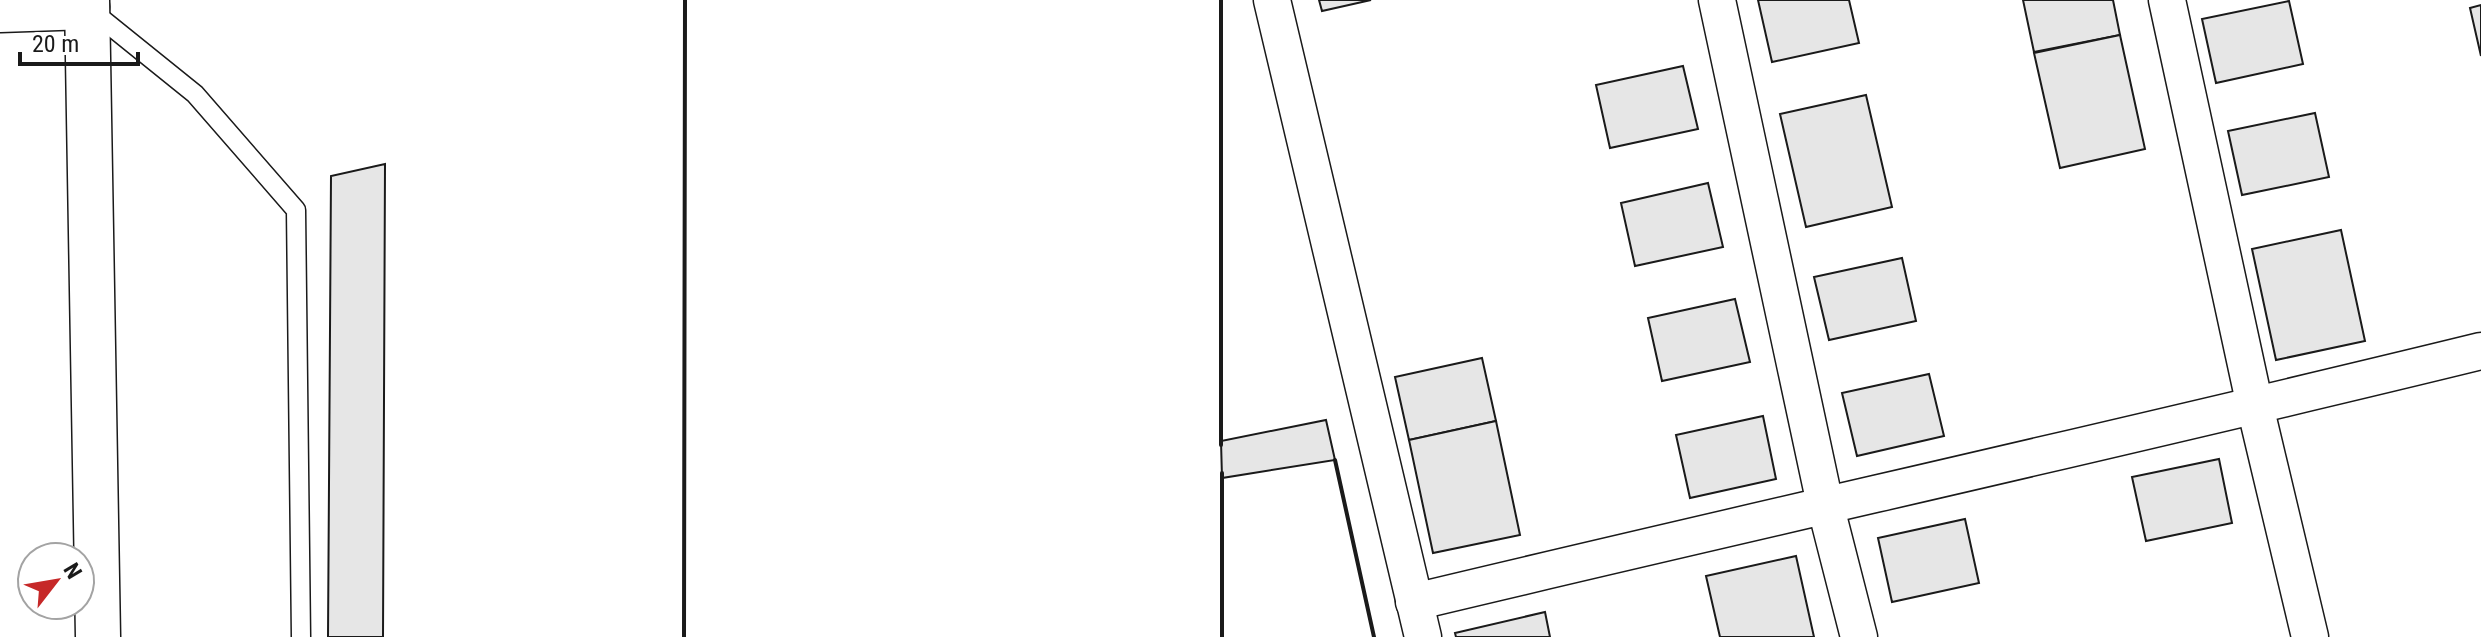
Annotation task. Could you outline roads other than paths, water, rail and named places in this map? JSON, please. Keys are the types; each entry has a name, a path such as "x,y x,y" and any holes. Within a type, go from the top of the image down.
{"highway":[{"path":"0,10 87,4 98,637"}],"street":[{"path":"1272,0 1423,637"},
{"path":"1717,0 1825,504 1859,637"},
{"path":"2167,0 2255,406 2310,637"},
{"path":"1414,602 2481,351"}],"lane":[{"path":"87,4 195,94 296,210 301,637"}]}
